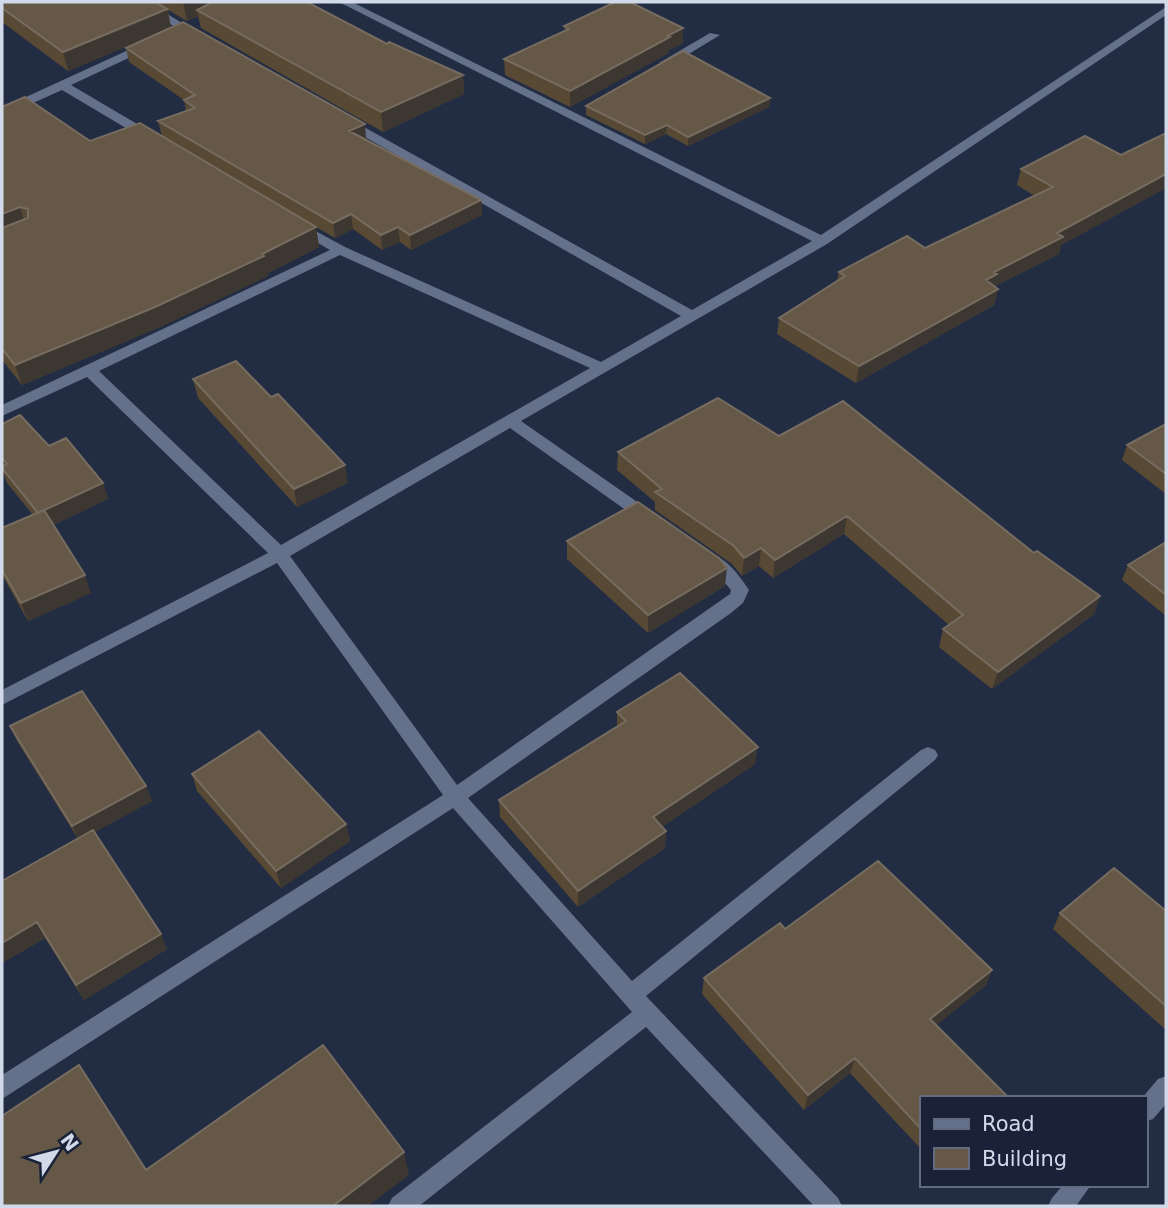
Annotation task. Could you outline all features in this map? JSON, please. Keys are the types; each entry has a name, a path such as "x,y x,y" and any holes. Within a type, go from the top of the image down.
{"street":[{"path":"140,2 177,31 207,42"},
{"path":"344,2 577,112 822,241"},
{"path":"2,698 280,554 822,241 1166,10"},
{"path":"2,113 177,31"},
{"path":"654,69 714,36"},
{"path":"62,85 166,147"},
{"path":"328,110 692,316"},
{"path":"282,215 340,250 602,368"},
{"path":"2,411 340,250"},
{"path":"88,369 280,554 455,797 631,995 830,1206"},
{"path":"510,421 668,531"},
{"path":"2,1088 455,797 737,598 740,590 736,582 691,547"},
{"path":"631,995 928,755"},
{"path":"400,1206 648,1013"},
{"path":"1147,1109 1166,1087"},
{"path":"1060,1206 1077,1187"}],"building":[{"path":"2,2 155,2 167,9 63,52 2,8"},
{"path":"213,2 307,2 387,44 389,42 463,75 381,112 197,10"},
{"path":"615,2 630,2 683,28 570,91 504,59 569,29 564,26"},
{"path":"183,22 365,124 349,131 481,200 410,235 398,227 381,235 351,214 333,223 158,121 195,108 184,100 195,95 126,48"},
{"path":"683,51 770,98 688,137 667,125 645,135 586,106"},
{"path":"25,97 90,141 140,123 316,227 262,254 264,256 155,307 15,365 2,349 2,228 28,218 28,209 20,207 2,214 2,107"},
{"path":"1166,133 1166,174 1057,233 1063,237 994,272 997,274 986,280 998,289 859,366 779,318 845,276 839,272 907,236 925,248 1053,187 1021,169 1085,136 1121,155"},
{"path":"236,361 271,397 278,394 345,465 294,489 193,379"},
{"path":"718,398 779,436 843,401 1034,553 1037,551 1100,596 998,672 943,629 963,615 847,516 775,560 761,548 744,558 734,546 655,492 662,489 618,452"},
{"path":"20,415 49,446 66,438 103,483 38,513 2,468 7,464 2,458 2,424"},
{"path":"1166,424 1166,474 1127,445"},
{"path":"638,502 719,558 727,568 648,615 567,541"},
{"path":"44,510 85,575 21,603 2,570 2,528"},
{"path":"1166,542 1166,595 1128,565"},
{"path":"680,673 758,747 653,817 666,831 578,891 499,800 626,721 617,712"},
{"path":"82,691 146,786 72,826 10,726"},
{"path":"259,731 346,824 276,871 192,774"},
{"path":"93,830 161,934 76,985 37,922 2,943 2,881"},
{"path":"878,861 992,970 930,1019 1007,1096 920,1096 920,1128 855,1058 808,1095 704,978 780,923 785,929"},
{"path":"1114,868 1166,911 1166,1006 1060,913"},
{"path":"323,1045 404,1152 333,1206 2,1206 2,1116 79,1065 146,1170"}]}
